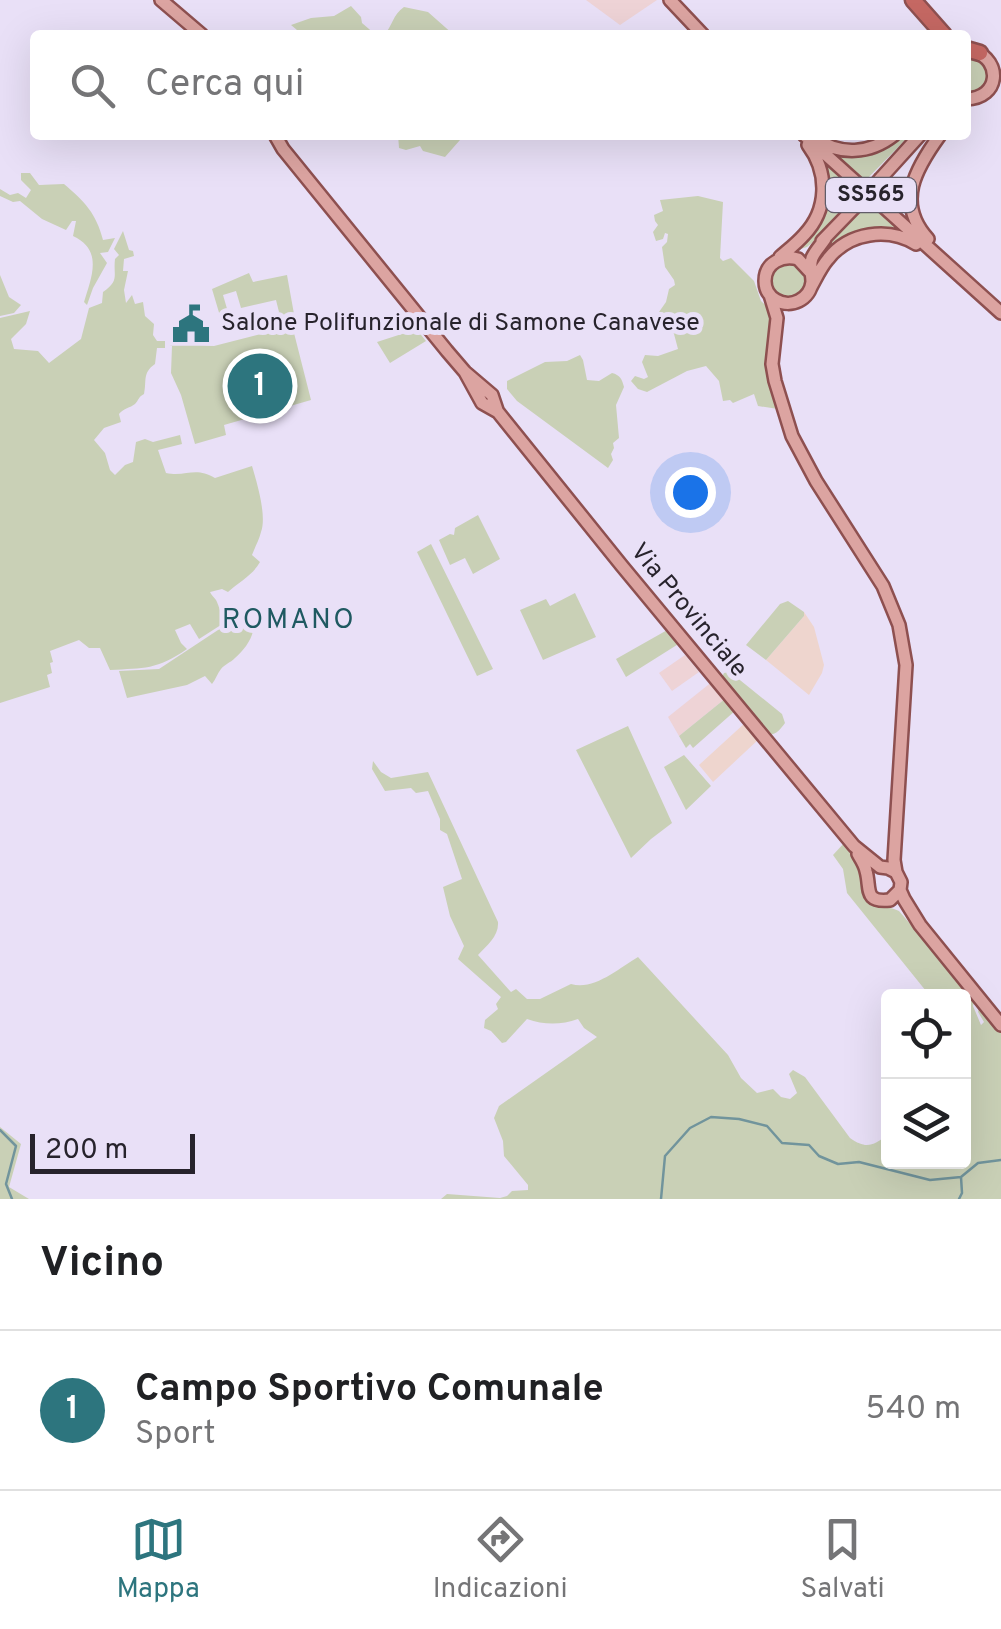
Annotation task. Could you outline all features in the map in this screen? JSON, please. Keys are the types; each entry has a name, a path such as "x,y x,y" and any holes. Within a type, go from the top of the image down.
{"highway":[{"path":"910,0 936,30"}],"main road":[{"path":"161,0 196,30"},
{"path":"670,0 698,30"},
{"path":"971,52 992,61 997,78 989,93 971,98"},
{"name":"Via Provinciale","path":"278,140 360,247 854,846 882,867"},
{"path":"804,140 820,165 822,198 809,229 768,268 766,289 777,318 772,364 801,456 882,586 900,624 906,665 894,860 900,882 895,895"},
{"name":"SS565","path":"807,140 1001,313"},
{"path":"819,140 827,146 854,151 886,140"},
{"path":"778,259 807,252 825,238 915,140"},
{"path":"776,328 803,298 811,280 832,254 845,244 866,235 896,235 937,256 935,247 917,225 911,194 919,165 936,140"},
{"path":"811,280 813,257 825,238"},
{"path":"792,257 804,263 811,280"},
{"path":"770,296 782,303 796,302"},
{"path":"895,895 879,900 870,894 867,882 873,870 882,867 890,856 896,835"},
{"name":"Via Provinciale","path":"854,846 868,876"},
{"path":"882,867 896,872"},
{"path":"895,895 1001,1025"}],"shaded area":[{"path":"586,0 657,0 620,25"},
{"path":"804,612 814,627 824,665 809,695 766,660"},
{"path":"685,655 699,672 672,691 659,673"},
{"path":"713,681 726,698 679,736 668,717"},
{"path":"746,722 759,739 713,782 699,765"}],"green space":[{"path":"351,6 370,30 297,30 291,25 311,18 334,16"},
{"path":"404,7 428,12 448,30 387,30"},
{"path":"971,57 991,67 986,91 971,93"},
{"path":"398,140 460,140 445,157 423,151 420,146 399,148"},
{"path":"885,140 905,140 865,181 829,151 849,153"},
{"path":"819,154 859,190 813,242 794,251 818,220"},
{"path":"21,173 30,173 39,185 64,184 89,209 103,240 115,238 108,252 100,253 107,263 87,305 84,302 92,256 73,236 76,221 66,230 42,219 20,201 0,196 0,189 26,198 31,190 21,180"},
{"path":"698,196 723,202 720,258 731,258 754,281 761,301 770,309 773,319 767,359 778,409 758,406 754,394 733,403 723,401 719,381 706,366 687,371 647,392 631,381 635,376 648,377 642,362 645,355 658,356 678,349 674,334 665,329 659,312 669,289 675,285 665,267 662,247 668,234 656,241 653,232 658,225 654,215 663,211 660,200"},
{"path":"869,199 909,235 871,232 816,271 819,253"},
{"path":"123,231 134,256 124,259 123,271 128,271 126,303 132,295 135,304 143,302 145,316 154,324 153,335 157,341 165,341 165,348 157,348 144,394 119,414 121,422 104,428 94,440 115,475 133,462 136,442 180,435 182,444 158,450 166,473 202,473 215,478 252,466 263,525 252,555 260,562 228,592 210,592 224,623 199,639 190,624 175,630 187,649 167,661 150,667 110,670 100,648 89,648 79,640 50,651 50,687 0,703 0,318 30,311 26,324 11,339 14,349 38,351 49,363 81,339 89,308 102,303 103,292 114,281 115,259 119,255 114,249"},
{"path":"788,263 801,268 806,281 801,294 788,299 775,294 770,281 775,268"},
{"path":"249,273 253,282 287,275 294,314 263,321 259,318 279,312 276,300 241,308 236,291 223,295 230,319 224,320 223,326 212,289"},
{"path":"0,275 9,297 21,305 14,313 0,316"},
{"path":"414,330 426,341 390,363 377,342"},
{"path":"269,332 294,333 311,400 224,425 226,435 195,444 171,373 170,346 172,343 214,346"},
{"path":"580,355 587,380 599,381 612,373 624,387 616,405 619,438 613,443 613,460 608,468 517,401 507,389 507,381 545,362 567,361"},
{"path":"478,515 500,559 473,574 465,558 450,565 439,540 454,535 455,528"},
{"path":"431,544 493,669 477,676 417,552"},
{"path":"575,593 596,637 543,660 520,610 546,599 550,606"},
{"path":"788,601 804,616 766,660 746,645 780,604"},
{"path":"231,625 249,626 252,635 212,684 205,676 187,685 127,698 119,671 159,669"},
{"path":"669,629 680,643 626,677 616,659"},
{"path":"730,672 782,714 785,723 777,732 767,734 722,677"},
{"path":"726,698 736,710 693,748 690,744 686,748 679,736"},
{"path":"628,726 672,823 631,858 576,750"},
{"path":"684,755 711,786 686,810 664,767"},
{"path":"373,761 391,778 428,772 498,922 494,936 478,955 511,992 516,989 527,999 540,999 571,984 597,981 638,957 728,1055 741,1078 757,1093 773,1089 790,1099 797,1093 789,1074 793,1070 805,1077 850,1138 870,1145 881,1139 881,1169 971,1169 971,994 981,1025 984,1022 979,1007 1001,1033 1001,1199 441,1199 447,1194 500,1198 512,1191 528,1190 504,1156 494,1118 499,1106 597,1037 578,1019 552,1024 527,1019 502,1043 484,1028 485,1020 498,1009 496,1004 501,997 458,959 464,946 450,916 443,887 462,879 447,834 440,830 440,819 428,791 385,791 372,769"},
{"path":"845,842 863,869 867,897 872,903 899,911 966,989 924,989 847,893 843,869 833,855"},
{"path":"0,1127 21,1144 9,1187 29,1199 0,1199"}],"waterway":[{"path":"661,1199 665,1156 690,1128 711,1117 767,1126 782,1143 809,1145 819,1156 838,1164 859,1162 930,1180 961,1177 978,1163 1001,1160"},
{"path":"0,1130 16,1146 6,1184 12,1199"},
{"path":"959,1199 961,1177"}],"place":[{"name":"Salone Polifunzionale di Samone Canavese","path":"191,324"},
{"name":"Campo Sportivo Comunale","path":"260,386"}],"district":[{"name":"ROMANO","path":"289,621"}]}
